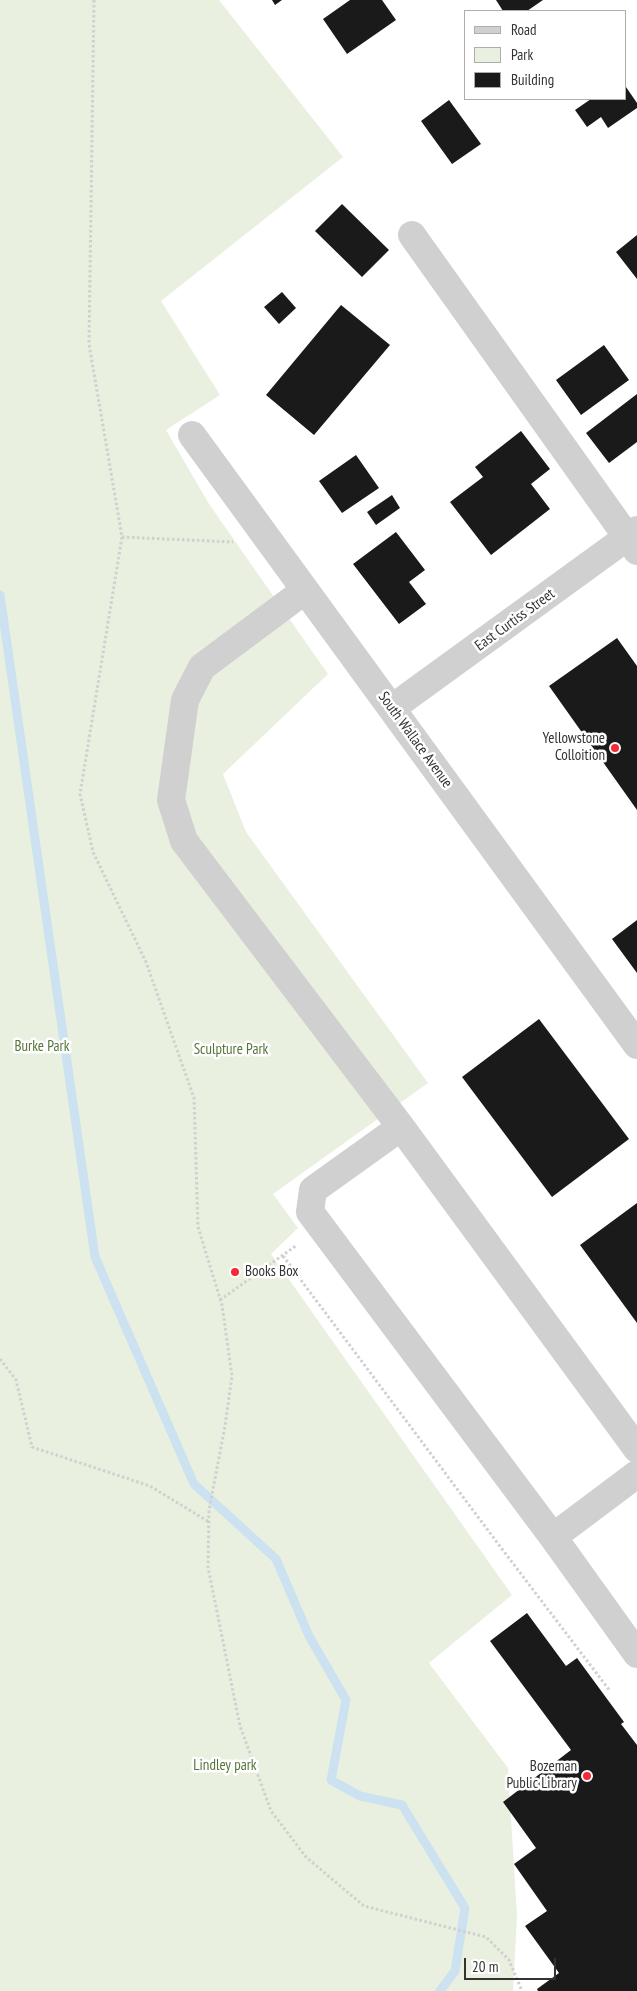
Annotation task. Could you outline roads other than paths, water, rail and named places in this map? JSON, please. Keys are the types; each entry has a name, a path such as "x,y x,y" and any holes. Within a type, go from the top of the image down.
{"street":[{"path":"412,235 634,540"},
{"name":"South Wallace Avenue","path":"192,435 637,1045"},
{"name":"East Curtiss Street","path":"392,708 634,540"},
{"path":"304,591 202,666 185,700 171,800 184,841 401,1127 637,1449"},
{"path":"401,1127 314,1190 310,1212 637,1654"},
{"path":"552,1537 637,1474"}],"waterway":[{"path":"0,595 95,1257 194,1484 276,1559 309,1636 346,1700 331,1780 360,1796 402,1805 465,1908 455,1971 440,1991"}],"place":[{"name":"Yellowstone Colloition","path":"615,748"},
{"name":"Books Box","path":"235,1272"},
{"name":"Bozeman Public Library","path":"587,1776"}],"park label":[{"name":"Burke Park","path":"42,1047"},
{"name":"Sculpture Park","path":"231,1050"},
{"name":"Lindley park","path":"225,1766"}]}
